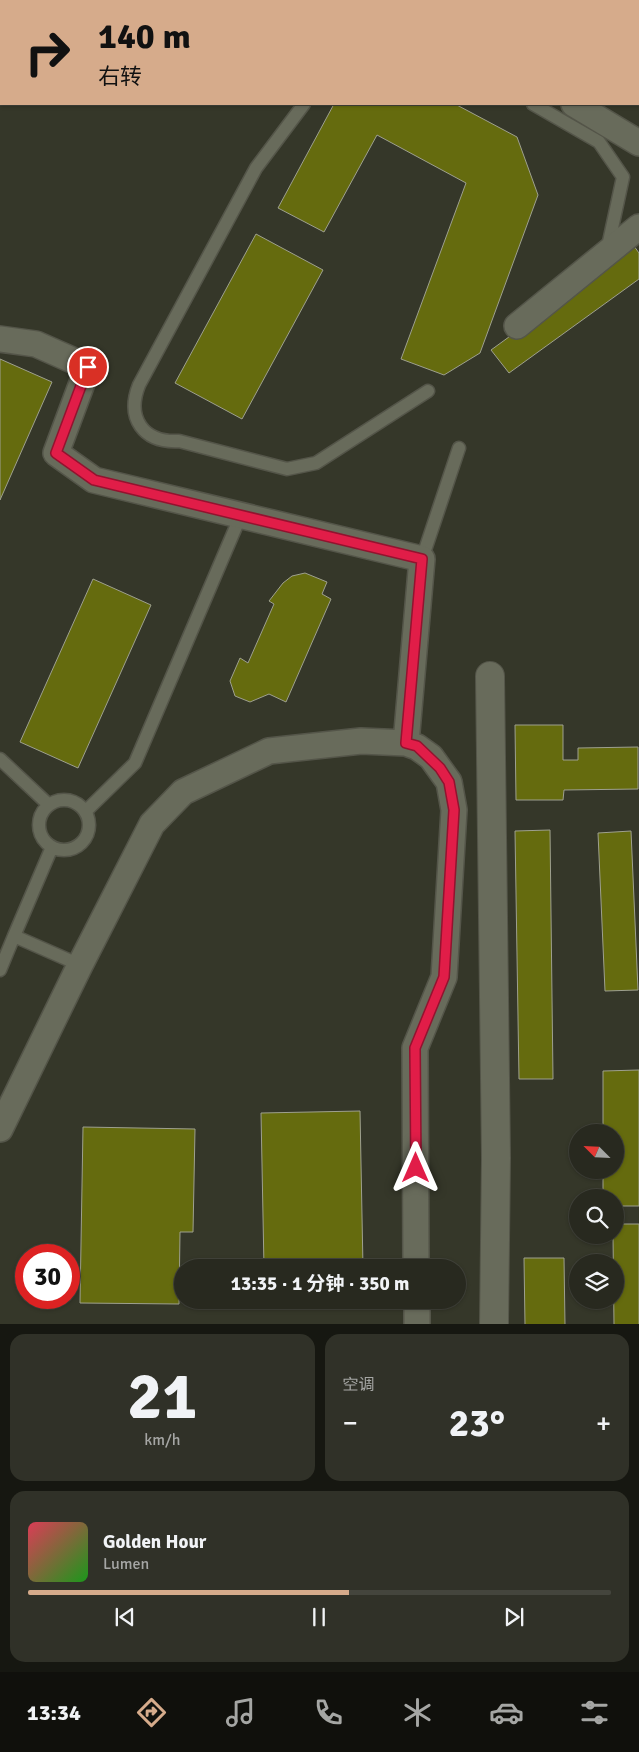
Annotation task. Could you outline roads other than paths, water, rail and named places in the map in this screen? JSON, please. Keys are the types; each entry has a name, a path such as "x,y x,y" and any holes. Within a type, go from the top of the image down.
{"street":[{"path":"576,105 639,144"},
{"path":"516,326 639,227"},
{"path":"0,339 36,344 88,367 56,453 94,480 422,559 406,743"},
{"path":"490,676 496,1158 494,1324"},
{"path":"0,1129 80,965 152,824 183,792 268,751 361,741 406,743 417,746 440,768 449,782 454,810 444,977 415,1048 416,1259"},
{"path":"417,1309 417,1324"}],"lane":[{"path":"303,105 256,168 138,385 134,403 137,421 144,431 154,438 166,442 179,441 288,469 316,463 428,391"},
{"path":"534,105 599,142 623,177 606,253"},
{"path":"422,559 459,448"},
{"path":"86,812 136,762 241,515"},
{"path":"0,759 49,805"},
{"path":"64,799 73,801 86,812 89,828 83,842 68,850 52,848 41,836 39,828 43,811 49,805 64,799"},
{"path":"0,970 52,848"},
{"path":"14,936 80,965"}]}
